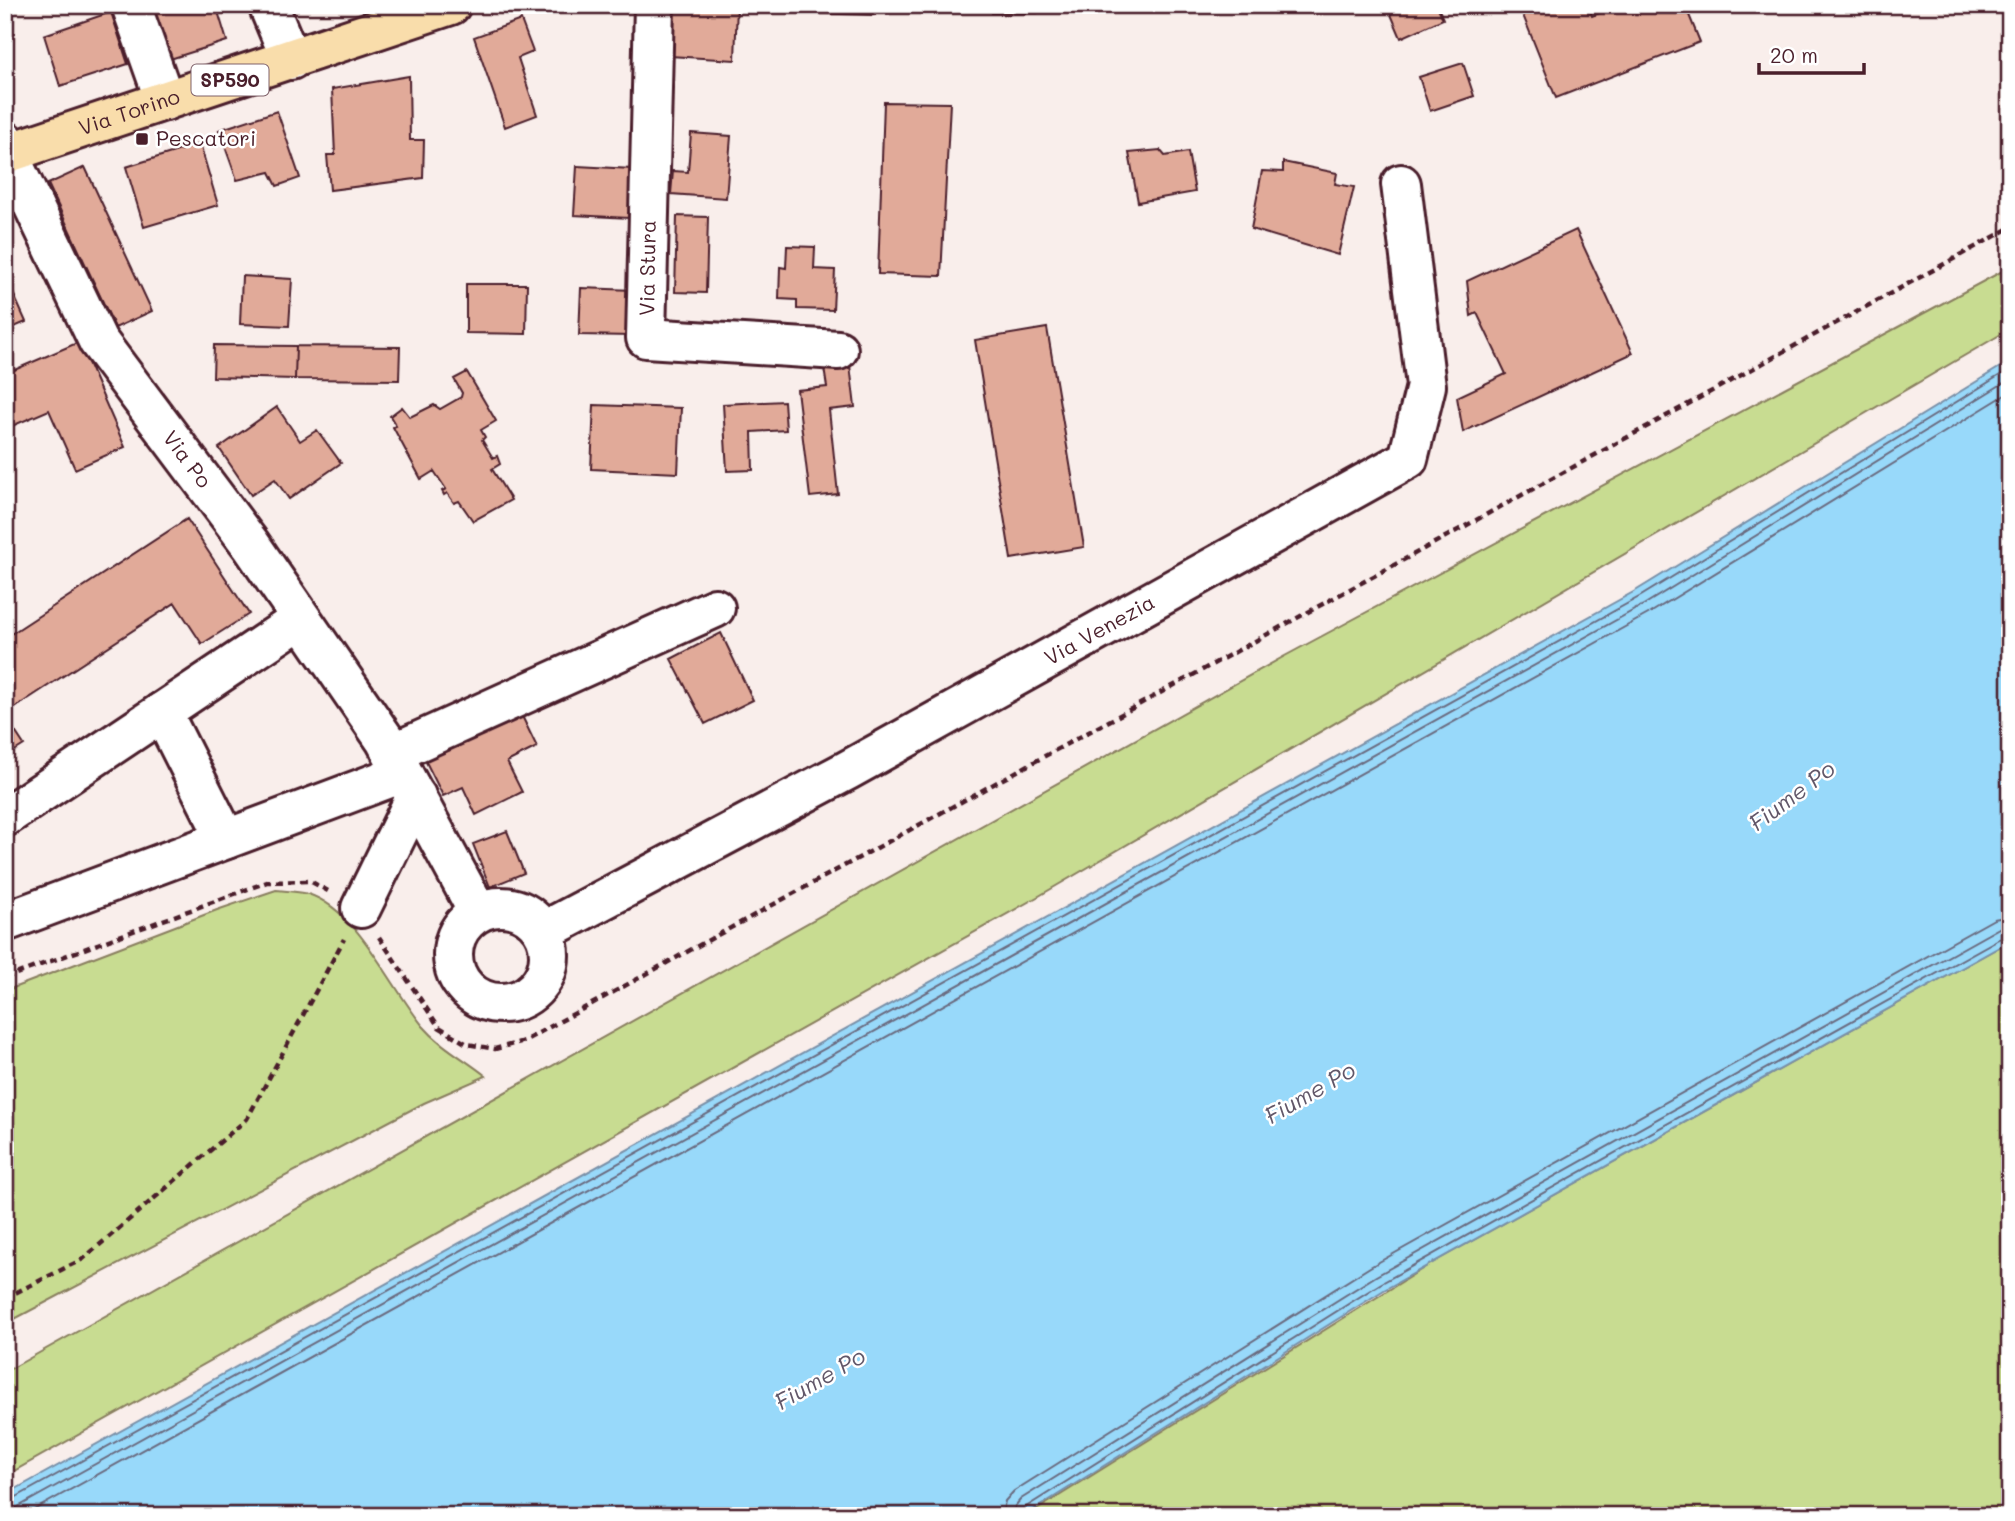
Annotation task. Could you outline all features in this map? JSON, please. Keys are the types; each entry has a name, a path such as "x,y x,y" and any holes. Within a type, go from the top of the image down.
{"main road":[{"name":"Via Torino","path":"6,149 165,101 452,5"}],"street":[{"path":"131,5 165,101"},
{"path":"268,5 291,60"},
{"name":"Via Stura","path":"654,5 646,338 838,350"},
{"name":"Via Po","path":"6,149 98,341 251,545 301,619 404,774 478,912"},
{"name":"Via Venezia","path":"544,931 848,770 1408,459 1426,386 1401,184"},
{"path":"5,922 404,774 715,608"},
{"path":"5,817 301,619"},
{"path":"162,712 226,839"},
{"path":"361,908 404,774"},
{"path":"505,906 529,915 544,931 550,955 546,974 535,990 519,1000 500,1004 472,994 456,973 453,947 464,924 478,912 505,906"}],"path":[{"path":"5,1298 82,1259 247,1119 361,908"}],"green space":[{"path":"2010,267 2010,329 1039,896 5,1476 5,1372 1283,657"},
{"path":"276,890 308,894 326,903 342,916 372,951 423,1026 445,1047 486,1076 424,1103 5,1324 5,991"},
{"path":"2010,941 2010,1516 1027,1516 1427,1266"}],"water":[{"name":"Fiume Po","path":"2010,361 2010,941 1384,1290 1024,1516 5,1516 5,1495 1637,590"}],"building":[{"path":"149,5 216,5 227,41 167,60"},
{"path":"654,5 737,5 735,60 653,55"},
{"path":"805,5 875,5 875,15 805,13"},
{"path":"992,5 1037,5 1037,13 992,13"},
{"path":"1387,5 1437,5 1443,19 1401,38"},
{"path":"1519,5 1588,5 1592,16 1620,5 1685,5 1700,42 1556,98"},
{"path":"111,12 128,64 60,86 44,35"},
{"path":"521,20 533,52 518,58 537,115 505,127 474,37"},
{"path":"1463,63 1474,96 1430,111 1419,77"},
{"path":"409,76 410,140 424,140 423,178 330,190 327,155 335,155 332,89"},
{"path":"884,102 950,103 941,276 878,274"},
{"path":"277,111 300,178 277,186 270,172 237,180 219,130"},
{"path":"691,133 731,136 726,198 671,194 673,171 688,172"},
{"path":"200,144 218,205 144,227 126,167"},
{"path":"1160,150 1165,156 1188,152 1195,192 1138,202 1129,153"},
{"path":"1283,162 1337,173 1335,184 1354,187 1338,255 1251,229 1262,171 1283,172"},
{"path":"577,166 632,169 629,218 574,215"},
{"path":"85,167 152,311 115,328 48,184"},
{"path":"677,216 708,217 706,293 675,292"},
{"path":"1576,230 1633,353 1463,432 1457,397 1506,374 1477,313 1471,316 1467,281"},
{"path":"787,246 815,247 814,269 835,270 833,310 797,309 797,300 779,299 780,267 786,268"},
{"path":"5,275 26,322 5,331"},
{"path":"242,276 292,279 289,326 240,324"},
{"path":"466,284 527,284 526,334 466,333"},
{"path":"581,288 634,290 632,336 579,335"},
{"path":"1047,328 1084,547 1011,559 975,340"},
{"path":"79,342 125,447 75,469 49,410 5,429 5,374"},
{"path":"214,345 296,346 295,379 213,377"},
{"path":"296,346 400,347 399,380 295,379"},
{"path":"850,365 855,407 829,410 838,494 810,497 797,390 827,387 824,368"},
{"path":"467,372 496,421 481,430 485,437 482,440 493,458 497,456 500,464 492,469 511,500 473,521 459,501 454,503 447,493 444,495 442,491 446,489 434,471 421,479 393,427 396,426 390,416 402,407 410,417 434,405 440,409 461,397 462,393 454,379"},
{"path":"784,401 786,430 752,432 753,470 727,471 723,404"},
{"path":"594,405 681,408 678,473 591,469"},
{"path":"277,407 300,441 317,430 341,463 289,499 275,479 251,495 219,448"},
{"path":"187,519 249,614 202,644 175,603 5,714 5,638"},
{"path":"721,633 753,700 705,724 671,659"},
{"path":"521,714 537,747 507,762 522,792 476,815 463,787 443,796 425,760"},
{"path":"5,716 24,745 5,757"},
{"path":"507,831 524,873 490,887 473,844"}],"place":[{"name":"Pescatori","path":"142,139"}]}
